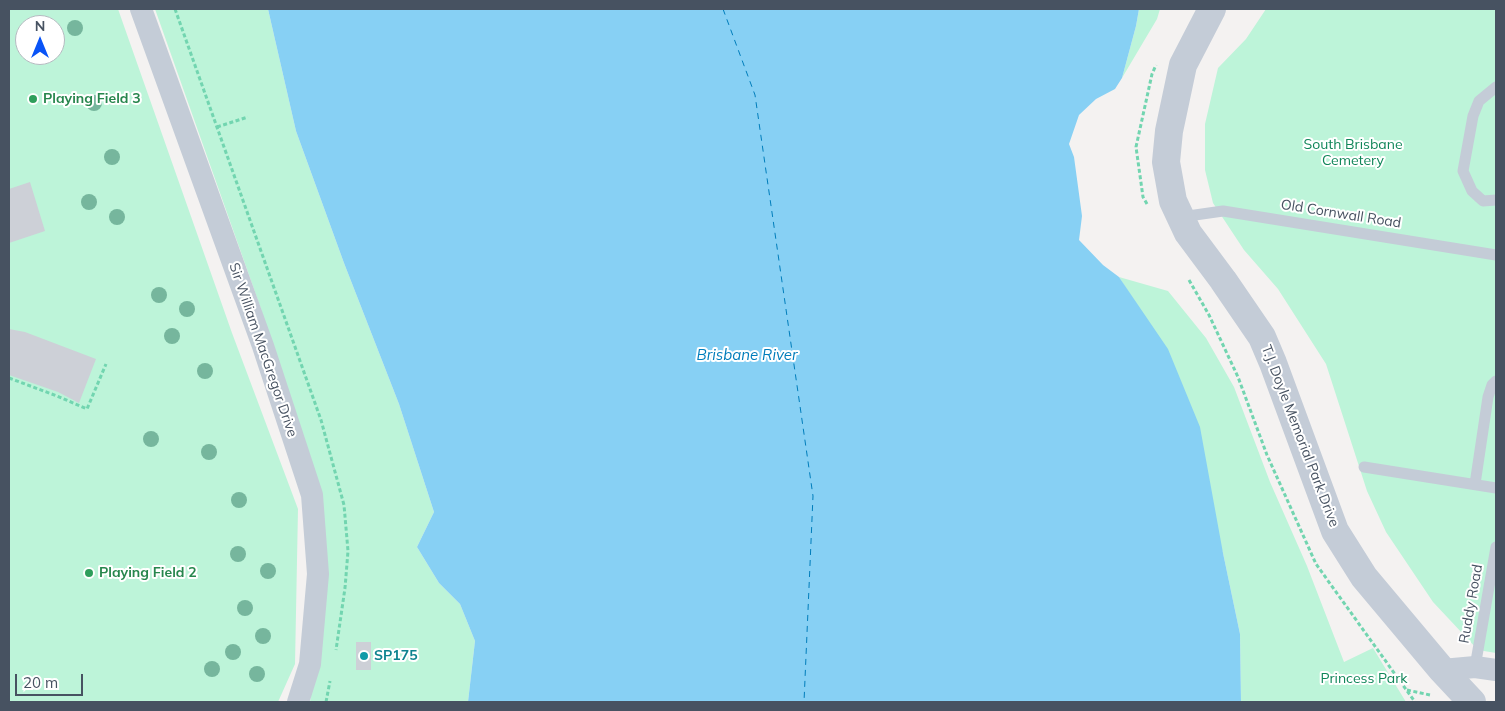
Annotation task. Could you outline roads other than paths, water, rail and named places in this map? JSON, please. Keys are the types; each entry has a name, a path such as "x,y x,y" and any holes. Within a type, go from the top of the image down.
{"street":[{"name":"Sir William MacGregor Drive","path":"141,9 260,338 312,495 318,574 310,664 298,702"},
{"name":"T.J. Doyle Memorial Park Drive","path":"1212,9 1183,65 1168,131 1166,162 1173,201 1188,233 1262,337 1335,531 1364,577 1438,683 1472,702"},
{"path":"1438,683 1486,669"}],"lane":[{"path":"1496,87 1479,102 1473,116 1463,171 1472,192 1483,201 1496,200"},
{"name":"Old Cornwall Road","path":"1181,217 1223,211 1496,255"},
{"path":"1475,484 1488,397 1492,385 1496,381"},
{"path":"1364,467 1496,488"},
{"name":"Ruddy Road","path":"1486,669 1496,547"}],"water":[{"name":"Brisbane River","path":"268,9 1139,9 1122,78 1115,89 1096,99 1079,115 1069,144 1074,157 1082,216 1079,240 1103,265 1119,277 1168,349 1200,427 1240,634 1241,702 468,702 475,641 460,604 439,583 417,547 434,512 399,404 344,263 296,131"}],"place":[{"name":"Playing Field 3","path":"33,99"},
{"name":"Playing Field 2","path":"89,573"},
{"name":"SP175","path":"364,656"}],"park label":[{"name":"South Brisbane Cemetery","path":"1353,154"},
{"name":"Princess Park","path":"1364,679"}]}
